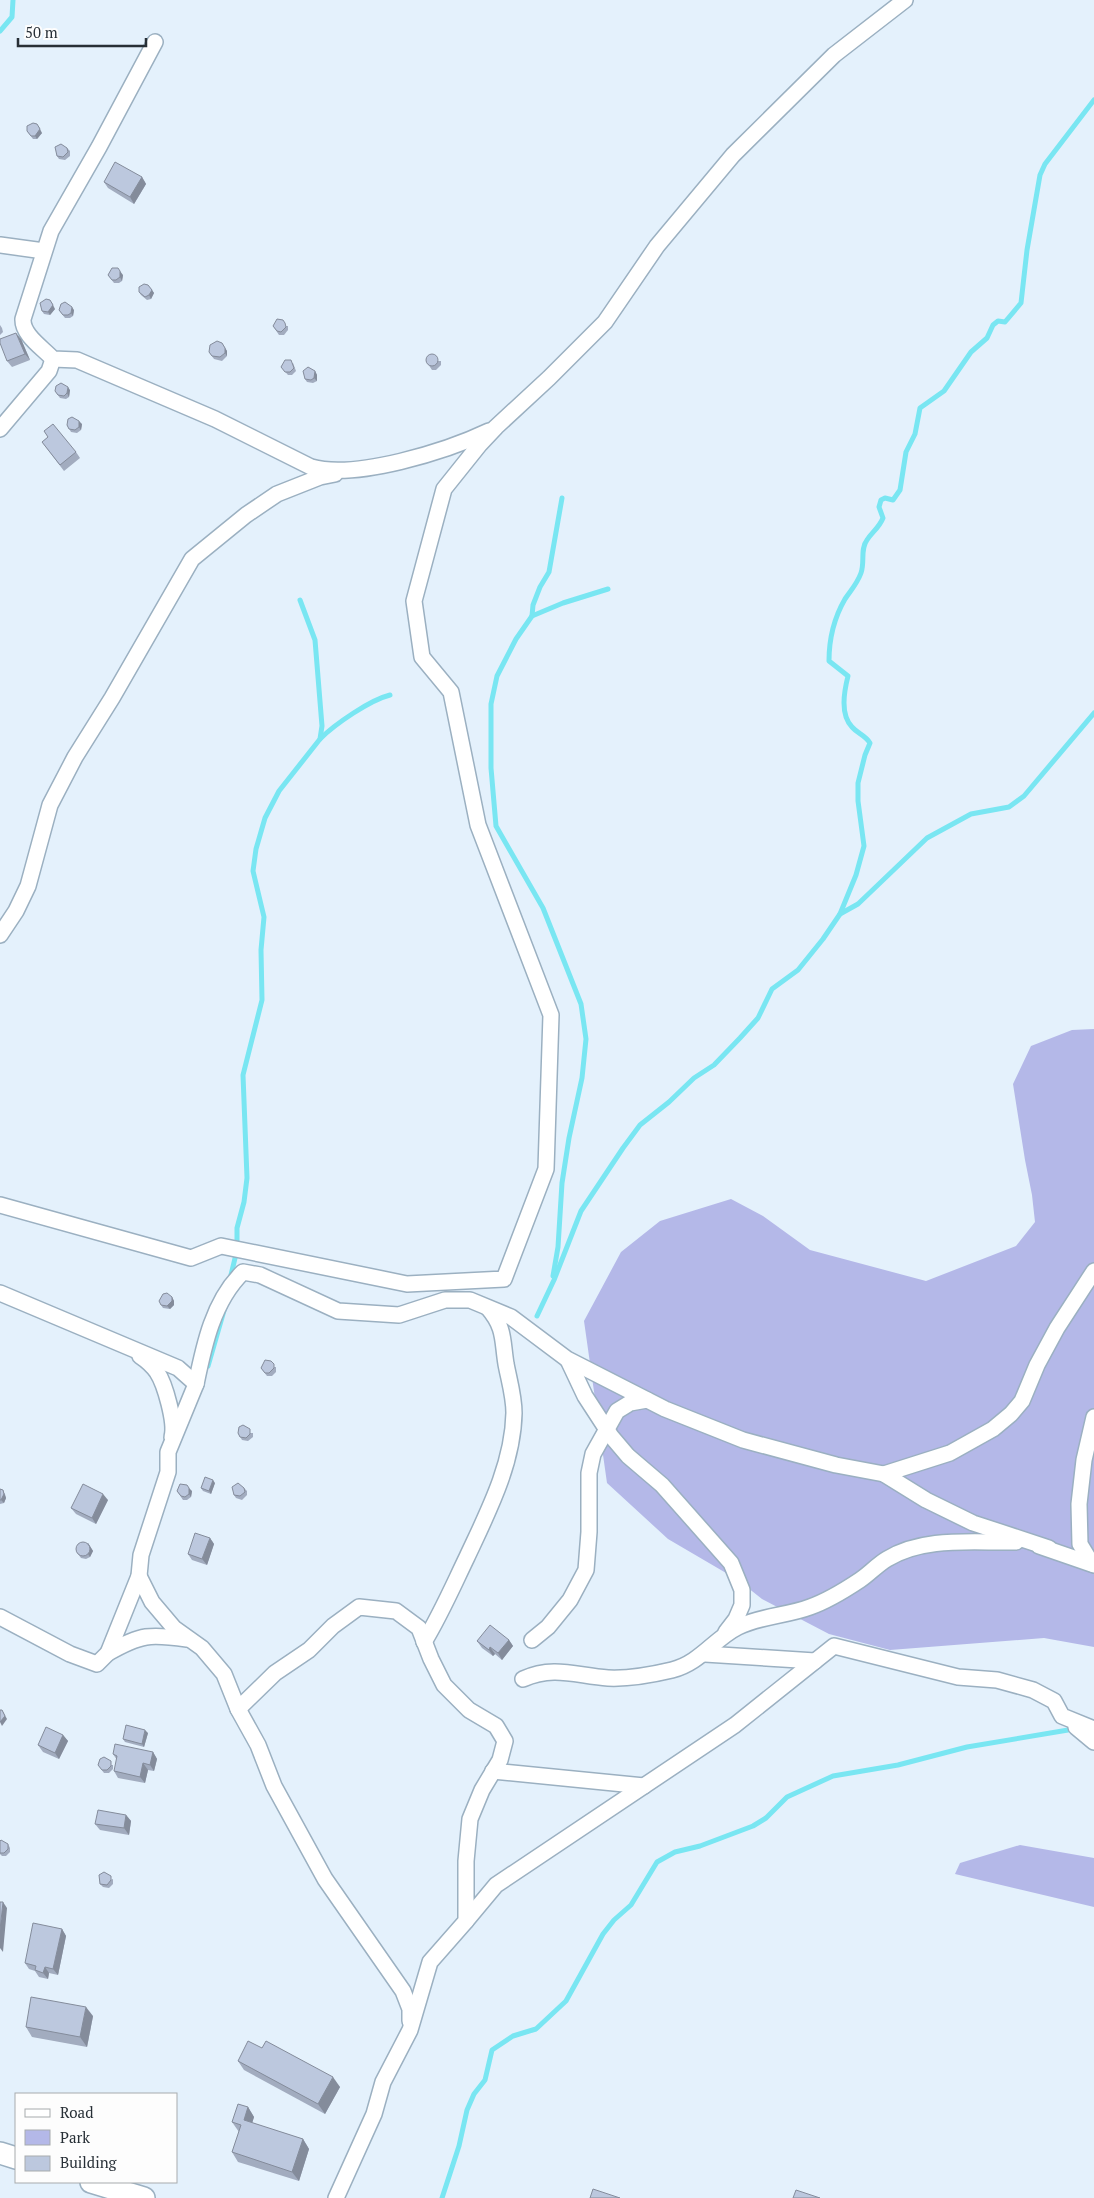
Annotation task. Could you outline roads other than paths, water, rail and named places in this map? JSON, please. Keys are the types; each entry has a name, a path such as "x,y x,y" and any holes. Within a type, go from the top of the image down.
{"main road":[{"path":"0,2154 15,2158"},
{"path":"95,2183 144,2198"}],"street":[{"path":"0,1205 191,1258 220,1246 407,1284 504,1279 546,1168 551,1015 478,825 451,692 422,658 414,601 444,489 496,427 605,322 657,246 733,155 834,55 906,0"},
{"path":"155,42 100,147 54,224 23,320 23,326 53,359 77,360 215,419 312,467 325,471 392,464 496,427"},
{"path":"0,245 44,251"},
{"path":"0,429 39,383 48,371 53,359"},
{"path":"0,935 16,912 28,886 50,805 74,756 112,698 192,559 246,515 277,494 320,477 367,467"},
{"path":"884,1474 950,1453 993,1429 1011,1414 1022,1401 1037,1365 1057,1328 1094,1271"},
{"path":"168,1452 196,1384 202,1356 223,1296 243,1272 260,1275 338,1311 399,1315 445,1300 470,1300 485,1305 511,1317 568,1360 666,1409 743,1440 836,1465 884,1474 926,1500 973,1522 1093,1564"},
{"path":"0,1292 178,1368 196,1384"},
{"path":"424,1642 440,1616 466,1558 484,1525 508,1455 514,1415 513,1398 502,1330 499,1321 485,1305"},
{"path":"108,1653 139,1576 140,1555 168,1472 168,1452 173,1433 164,1386 153,1366 129,1347"},
{"path":"523,1679 535,1674 555,1670 609,1678 642,1676 674,1669 705,1654 736,1619 742,1606 742,1590 731,1563 662,1485 628,1456 606,1428 585,1396 568,1360"},
{"path":"532,1640 548,1627 570,1600 586,1570 589,1532 589,1473 593,1454 606,1428 617,1412 630,1403 647,1400"},
{"path":"1093,1564 1080,1544 1079,1504 1084,1460 1094,1417"},
{"path":"722,1636 756,1619 811,1607 860,1580 887,1559 924,1545 1016,1542 1049,1548"},
{"path":"139,1576 152,1602 174,1628 202,1648 224,1674 238,1709 258,1745 274,1786 325,1879 403,1991 410,2009 410,2030"},
{"path":"238,1709 275,1674 309,1650 333,1626 359,1608 396,1611 419,1628 444,1685 469,1710 496,1726 505,1741 500,1760 470,1819 466,1861 466,1921"},
{"path":"0,1616 70,1654 97,1664 108,1653 130,1640 155,1635 188,1639"},
{"path":"336,2198 374,2114 383,2082 410,2030 430,1962 496,1885 735,1725 834,1646 958,1677 998,1680 1033,1690 1054,1701 1062,1716 1094,1742"},
{"path":"705,1654 815,1661"},
{"path":"1062,1716 1094,1729"},
{"path":"1074,1726 1094,1735"},
{"path":"493,1772 644,1786"}],"waterway":[{"path":"0,31 12,17 13,0"},
{"path":"537,1316 554,1280 581,1211 640,1125 669,1102 694,1078 714,1065 740,1038 758,1018 772,989 798,970 840,914 856,875 864,846 858,801 858,783 870,743 848,722 844,709 844,696 848,676 829,661 831,637 835,621 841,606 861,573 865,544 880,525 883,518 879,507 881,500 885,498 893,500 900,490 906,452 915,434 920,408 944,391 971,352 987,338 993,325 998,321 1005,322 1021,303 1027,250 1040,175 1045,164 1094,100"},
{"path":"553,1276 558,1247 562,1183 569,1138 582,1078 586,1039 581,1004 543,908 496,826 491,768 491,704 497,676 516,639 532,616 533,605 540,587 549,572 562,498"},
{"path":"532,616 563,603 608,589"},
{"path":"230,1279 237,1250 237,1228 244,1202 247,1178 243,1075 262,1000 261,950 264,917 253,871 256,849 265,818 279,791 320,739 322,726 315,640 300,600"},
{"path":"320,739 334,726 353,713 390,695"},
{"path":"840,914 858,904 927,838 971,814 1009,807 1024,796 1094,713"},
{"path":"208,1366 225,1307"},
{"path":"442,2198 459,2146 467,2110 474,2094 485,2080 492,2050 513,2036 536,2029 566,2001 603,1934 614,1920 631,1905 657,1862 675,1852 700,1846 753,1826 766,1818 787,1797 833,1776 898,1765 967,1747 1074,1729"}]}
